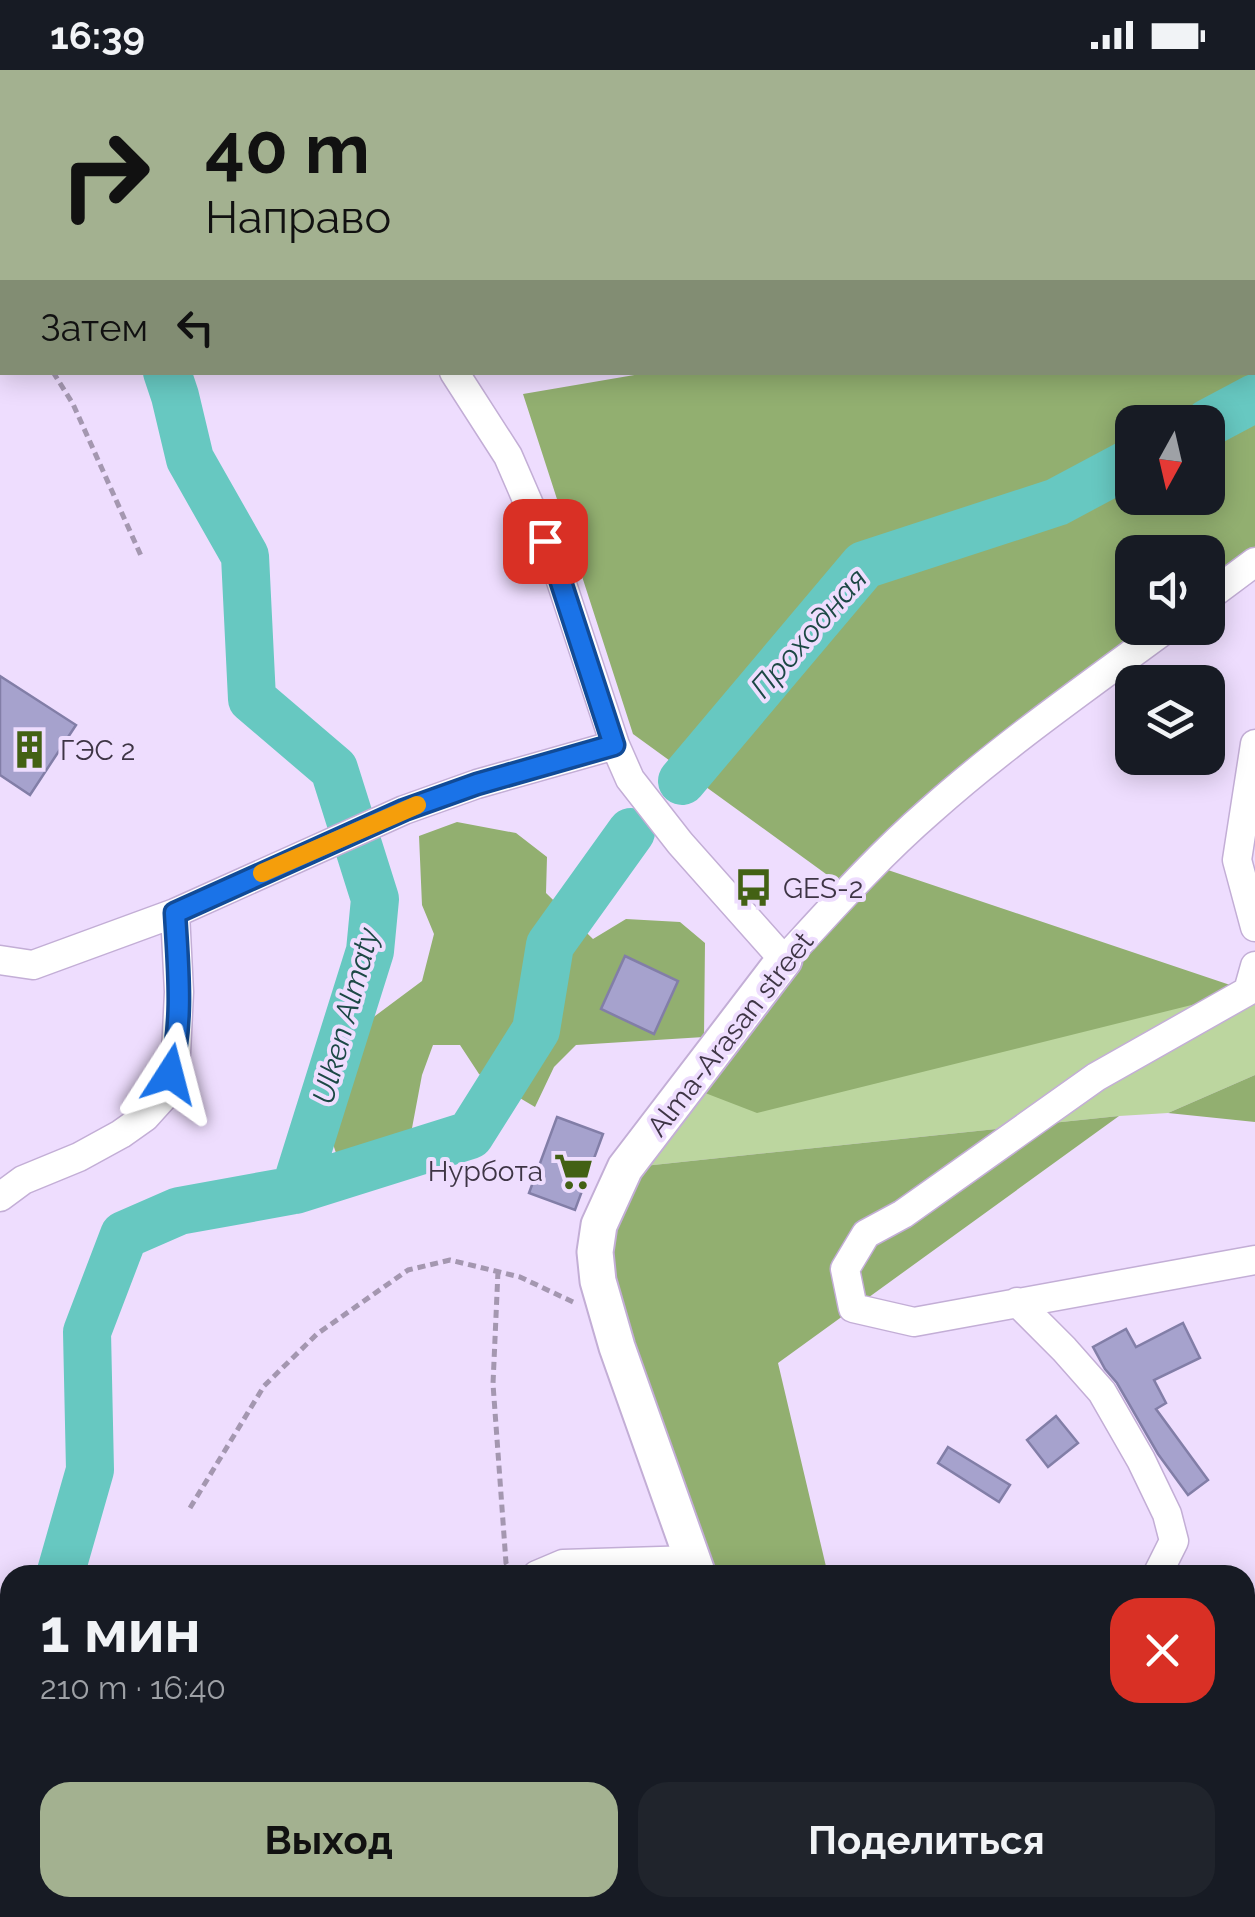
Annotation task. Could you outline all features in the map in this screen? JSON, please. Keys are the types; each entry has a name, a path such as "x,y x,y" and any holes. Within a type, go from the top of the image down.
{"main road":[{"name":"Alma-Arasan street","path":"694,1565 607,1318 595,1252 599,1225 626,1168 784,960"}],"street":[{"path":"456,375 508,456 557,570 614,745 630,779 680,843 784,960"},
{"path":"1225,584 1255,562"},
{"name":"Alma-Arasan street","path":"784,960 873,864 930,811 1000,752 1144,645"},
{"path":"1255,744 1237,860 1255,928"},
{"path":"0,986 32,964 175,913 404,810 477,784 614,745"},
{"path":"0,1196 23,1180 79,1157 120,1134 164,1096 176,1052 180,992 175,913"},
{"path":"0,960 32,964"},
{"path":"1254,1263 914,1322 852,1308 845,1269 866,1234 903,1214 1096,1077 1248,991 1255,966"},
{"path":"1017,1302 1102,1392 1141,1460 1167,1514 1174,1541 1162,1565"},
{"path":"560,1565 606,1565"}],"path":[{"path":"56,375 73,404 142,558"},
{"path":"190,1508 264,1386 317,1334 408,1270 450,1260 498,1271 520,1277 607,1318"},
{"path":"498,1271 493,1384 507,1565"}],"green space":[{"path":"634,375 1255,375 1255,562 1225,585 1225,535 1115,535 1115,645 1148,645 1123,665 1115,665 1115,672 876,866 1248,991 757,1113 687,1086 848,890 633,734 523,394"},
{"path":"457,822 516,833 547,857 546,893 593,939 626,919 680,922 705,943 704,1037 576,1045 554,1067 535,1107 479,1074 460,1045 433,1045 422,1075 409,1144 337,1156 330,1135 350,1089 371,1019 422,981 434,934 422,905 419,836"},
{"path":"1255,989 1255,1075 1168,1113 625,1168 687,1086"},
{"path":"1255,1075 1255,1122 1168,1113"},
{"path":"1119,1116 778,1363 826,1565 695,1565 599,1225 625,1168"}],"building":[{"name":"ГЭС 2","path":"0,676 76,725 30,795 0,775"},
{"path":"625,956 678,981 654,1034 601,1009"},
{"path":"557,1117 603,1134 575,1210 529,1193"},
{"path":"1183,1323 1200,1358 1154,1380 1166,1403 1156,1409 1208,1480 1188,1495 1158,1454 1093,1347 1126,1329 1136,1347"},
{"path":"1056,1416 1078,1443 1048,1467 1027,1440"},
{"path":"948,1447 1010,1485 999,1502 938,1463"}],"waterway":[{"name":"Ulken Almaty","path":"63,1565 90,1470 87,1332 124,1235 179,1211 295,1190 370,951 375,899 334,769 252,699 245,556 190,459 168,375"},
{"name":"Проходная","path":"1225,414 1255,398"},
{"name":"Проходная","path":"682,781 864,565 1057,502 1115,471"},
{"name":"Проходная","path":"295,1190 470,1135 536,1030 550,945 631,832"}],"slow traffic":[{"path":"262,873 417,805"}],"place":[{"name":"ГЭС 2","path":"30,750"},
{"name":"GES-2","path":"753,888"},
{"name":"Нурбота","path":"573,1171"}],"route":[{"path":"170,1074 176,1052 180,992 175,913 404,810 477,784 614,745 545,541"}]}
